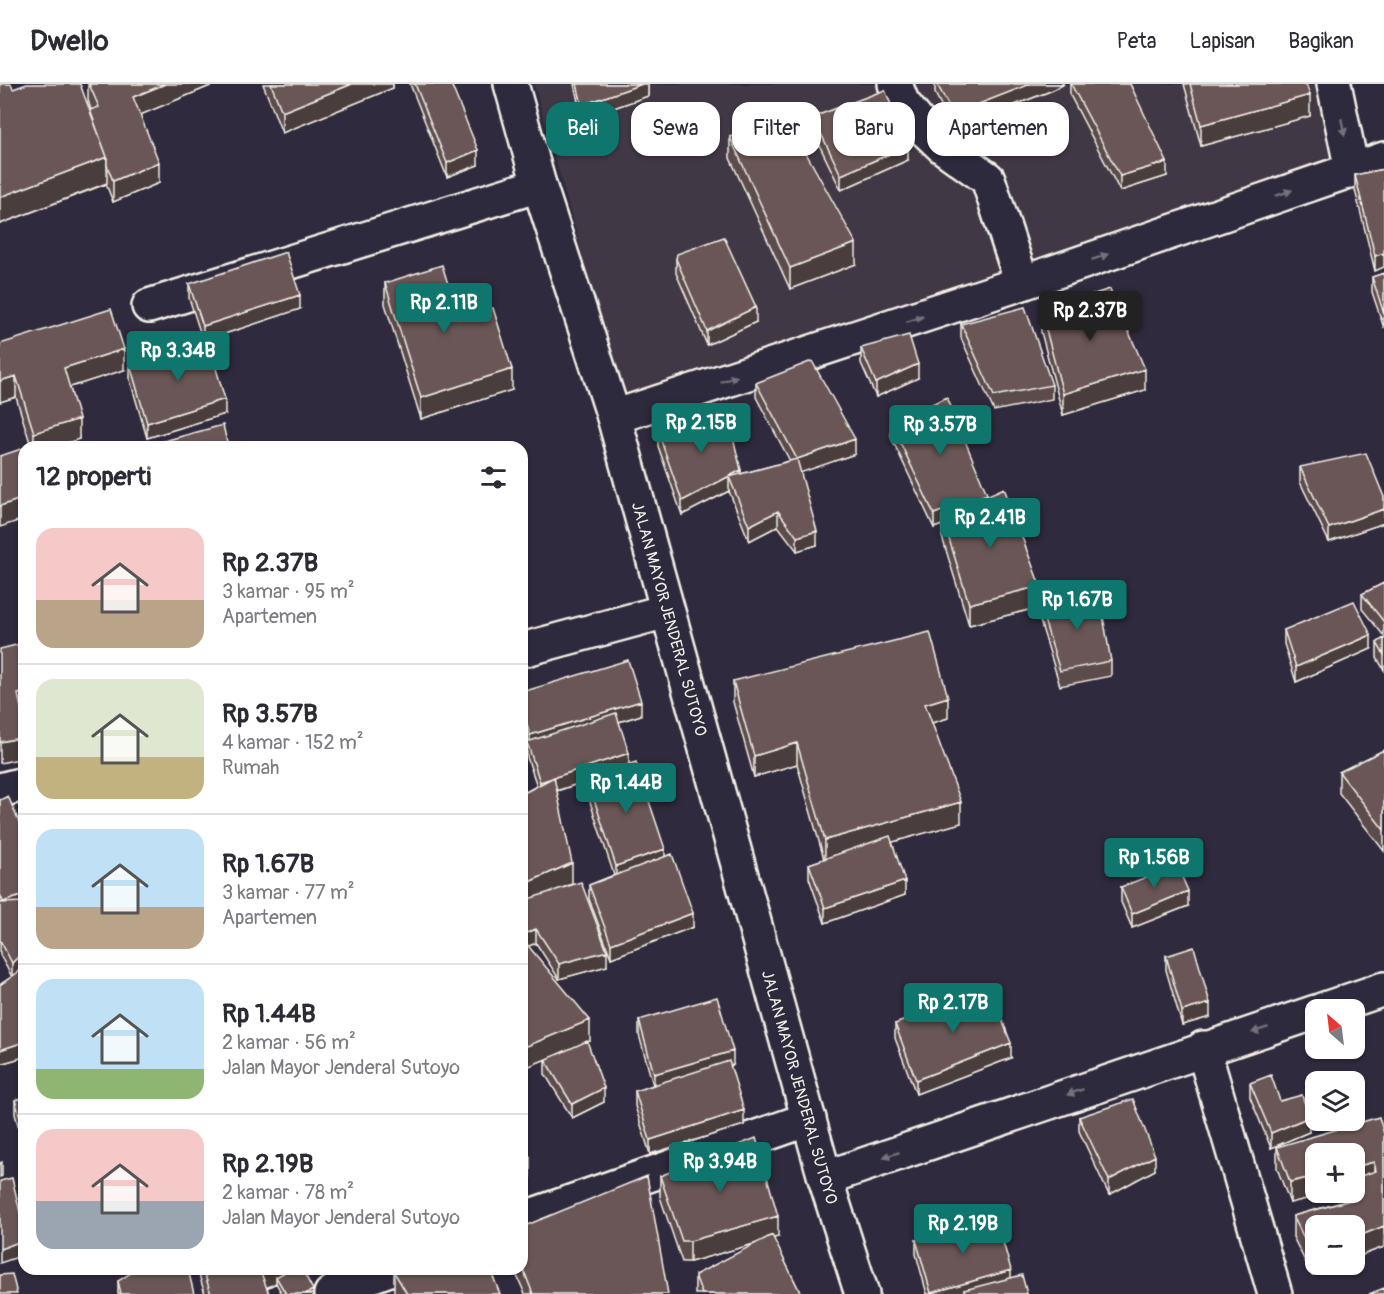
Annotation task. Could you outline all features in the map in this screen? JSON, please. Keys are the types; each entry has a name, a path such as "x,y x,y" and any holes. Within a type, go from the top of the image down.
{"street":[{"name":"JALAN MAYOR JENDERAL SUTOYO","path":"511,84 539,185 614,417 825,1178 862,1294"},
{"path":"895,84 902,102 921,126 942,146 988,179 1022,284"},
{"path":"1334,84 1352,170"},
{"path":"614,417 1022,284 1384,159"},
{"path":"148,306 539,185"},
{"path":"528,648 667,611"},
{"path":"0,790 18,786"},
{"path":"1354,999 1384,989"},
{"path":"825,1178 1203,1048 1305,1016"},
{"path":"1203,1048 1275,1294"},
{"path":"528,1217 809,1119"},
{"path":"339,1292 376,1275"}],"shaded area":[{"path":"534,84 1347,84 1369,162 626,408 554,156 619,156 619,102 546,102 546,126"}],"building":[{"path":"0,84 11,84 13,89 27,84 80,84 107,157 0,197"},
{"path":"89,84 165,84 133,97 159,162 113,181 90,110 99,107"},
{"path":"271,84 352,84 282,112"},
{"path":"415,84 451,84 478,150 447,163"},
{"path":"577,84 642,84 591,102 581,102"},
{"path":"937,84 1030,84 984,102 947,102"},
{"path":"1071,84 1130,84 1167,162 1120,176"},
{"path":"1190,84 1306,84 1310,95 1201,125"},
{"path":"885,90 890,102 853,102"},
{"path":"833,110 833,156 885,156 841,175 821,134 821,114"},
{"path":"739,156 808,156 856,243 790,268"},
{"path":"1384,169 1384,253 1375,256 1355,175"},
{"path":"724,237 756,307 707,331 676,259 677,254"},
{"path":"286,252 300,295 203,326 189,284"},
{"path":"442,265 459,319 493,308 512,369 421,398 385,283"},
{"path":"1384,273 1384,314 1372,277"},
{"path":"1110,289 1145,369 1063,394 1041,311"},
{"path":"1025,307 1052,385 994,396 961,324"},
{"path":"111,309 124,349 64,368 79,419 34,433 16,376 0,381 0,344"},
{"path":"909,335 918,364 876,383 861,348"},
{"path":"208,341 225,399 147,423 130,365"},
{"path":"812,361 855,439 797,459 756,383"},
{"path":"947,397 987,494 934,514 891,423"},
{"path":"727,413 741,470 682,501 658,432"},
{"path":"223,425 227,441 164,441"},
{"path":"18,450 18,500 0,506 0,456"},
{"path":"1366,453 1384,497 1384,509 1329,528 1300,467"},
{"path":"797,459 817,531 797,537 778,511 749,526 729,477"},
{"path":"1004,488 1040,586 969,604 942,516"},
{"path":"1384,583 1384,622 1362,594"},
{"path":"1098,588 1111,661 1060,671 1040,607"},
{"path":"1354,601 1371,635 1296,667 1284,630"},
{"path":"930,632 948,697 925,704 961,802 825,840 797,743 754,756 733,681"},
{"path":"1384,638 1384,655 1377,643"},
{"path":"18,644 18,738 0,742 0,649"},
{"path":"628,660 641,701 530,735 528,690"},
{"path":"616,713 629,753 540,782 528,742"},
{"path":"1384,750 1384,830 1339,772"},
{"path":"636,762 665,849 616,866 587,778"},
{"path":"554,777 572,863 528,882 528,791"},
{"path":"8,796 18,820 18,897 3,902 0,894 0,800"},
{"path":"890,836 905,881 825,908 809,864"},
{"path":"672,854 693,913 611,944 589,885"},
{"path":"1177,865 1188,891 1132,914 1121,887"},
{"path":"581,882 607,951 559,964 536,929 528,932 528,899"},
{"path":"18,902 18,957 12,963 0,940 0,903"},
{"path":"528,946 590,1020 528,1046"},
{"path":"1194,947 1210,1003 1182,1011 1166,956"},
{"path":"18,972 18,1044 0,1050 0,985"},
{"path":"990,988 1011,1043 916,1080 895,1024"},
{"path":"717,997 733,1051 654,1074 639,1020"},
{"path":"587,1041 604,1088 572,1104 545,1060"},
{"path":"729,1061 744,1110 650,1140 635,1091"},
{"path":"1271,1075 1280,1101 1302,1095 1305,1119 1271,1133 1250,1083"},
{"path":"1133,1099 1155,1156 1109,1180 1079,1117"},
{"path":"1379,1117 1384,1134 1384,1226 1365,1234 1365,1215 1305,1215 1305,1240 1293,1216 1340,1203 1365,1203 1365,1174 1376,1171 1374,1162 1365,1164 1365,1143 1305,1143 1305,1179 1290,1182 1277,1147 1331,1131 1365,1131 1365,1121"},
{"path":"756,1138 778,1216 690,1241 682,1241 660,1176"},
{"path":"647,1176 668,1294 533,1294 526,1275 528,1275 528,1225"},
{"path":"12,1178 18,1204 18,1242 0,1249 0,1181"},
{"path":"996,1217 1011,1270 931,1293 916,1240"},
{"path":"772,1235 801,1294 702,1294 695,1275"},
{"path":"12,1274 17,1294 0,1294 0,1275"},
{"path":"128,1275 189,1275 194,1294 121,1294 118,1281"},
{"path":"205,1275 262,1275 269,1294 211,1294"},
{"path":"305,1275 313,1290 305,1294 286,1294 276,1277"},
{"path":"396,1275 492,1275 500,1294 407,1294"},
{"path":"1022,1275 1027,1294 965,1294 964,1290"},
{"path":"1384,1288 1384,1294 1369,1294"}]}
